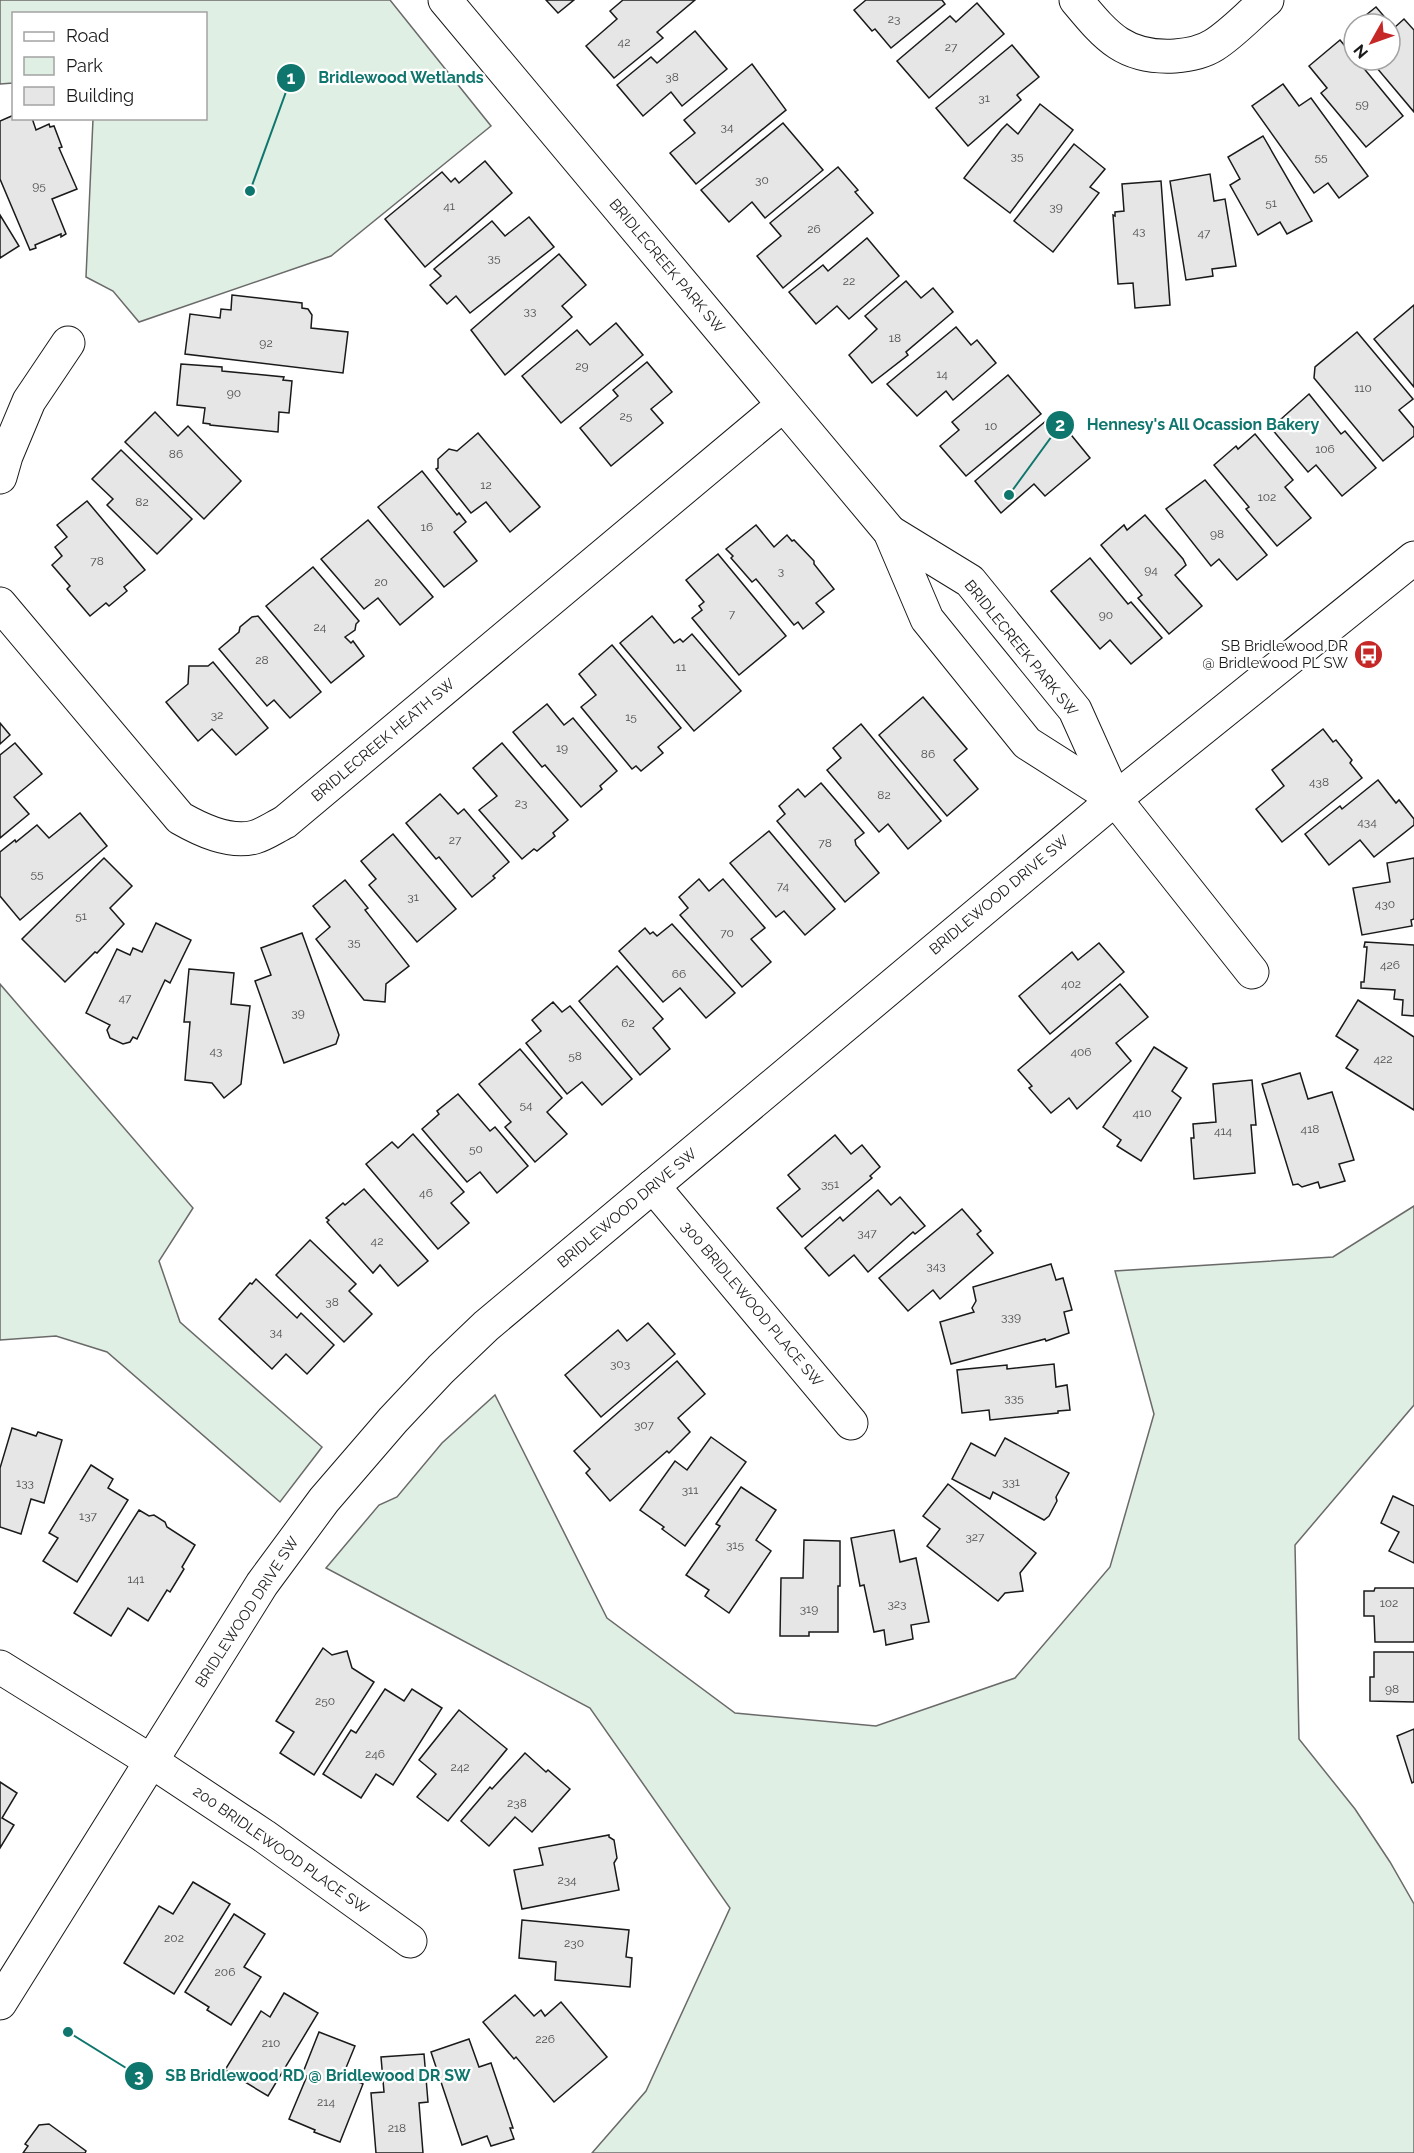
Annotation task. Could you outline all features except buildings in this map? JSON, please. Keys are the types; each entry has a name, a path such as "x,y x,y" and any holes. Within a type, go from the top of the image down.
{"street":[{"name":"BRIDLECREEK PARK SW","path":"445,0 890,532 927,619 1027,742 1115,798"},
{"path":"1076,0 1104,33 1127,49 1155,57 1188,55 1214,45 1267,0"},
{"path":"0,477 6,456 30,401 68,343"},
{"name":"BRIDLECREEK HEATH SW","path":"0,604 180,818 203,831 226,837 254,837 285,822 783,405"},
{"name":"BRIDLECREEK PARK SW","path":"890,532 970,581 1075,710 1115,798"},
{"name":"BRIDLEWOOD DRIVE SW","path":"0,2003 262,1584 324,1500 393,1420 441,1369 486,1326 1115,798 1414,558"},
{"path":"1115,798 1252,972"},
{"name":"300 BRIDLEWOOD PLACE SW","path":"653,1186 851,1423"},
{"name":"200 BRIDLEWOOD PLACE SW","path":"0,1667 151,1761 264,1836 410,1941"}],"green space":[{"path":"0,0 390,0 491,126 331,256 139,322 113,291 86,277 93,120 207,120 207,12 12,12 12,83 0,84"},
{"path":"0,984 193,1208 159,1261 180,1322 322,1447 280,1502 107,1352 56,1336 0,1340"},
{"path":"1414,1206 1414,1405 1295,1545 1299,1739 1355,1809 1414,1904 1414,2153 592,2153 646,2091 730,1908 590,1708 326,1568 379,1505 397,1497 442,1443 495,1395 607,1618 735,1713 876,1726 1015,1678 1110,1567 1154,1414 1115,1271 1333,1257"}],"place":[{"name":"Bridlewood Wetlands","path":"250,191"},
{"name":"Hennesy's All Ocassion Bakery","path":"1009,495"},
{"name":"SB Bridlewood DR @ Bridlewood PL SW","path":"1369,655"},
{"name":"SB Bridlewood RD @ Bridlewood DR SW","path":"68,2032"}]}
